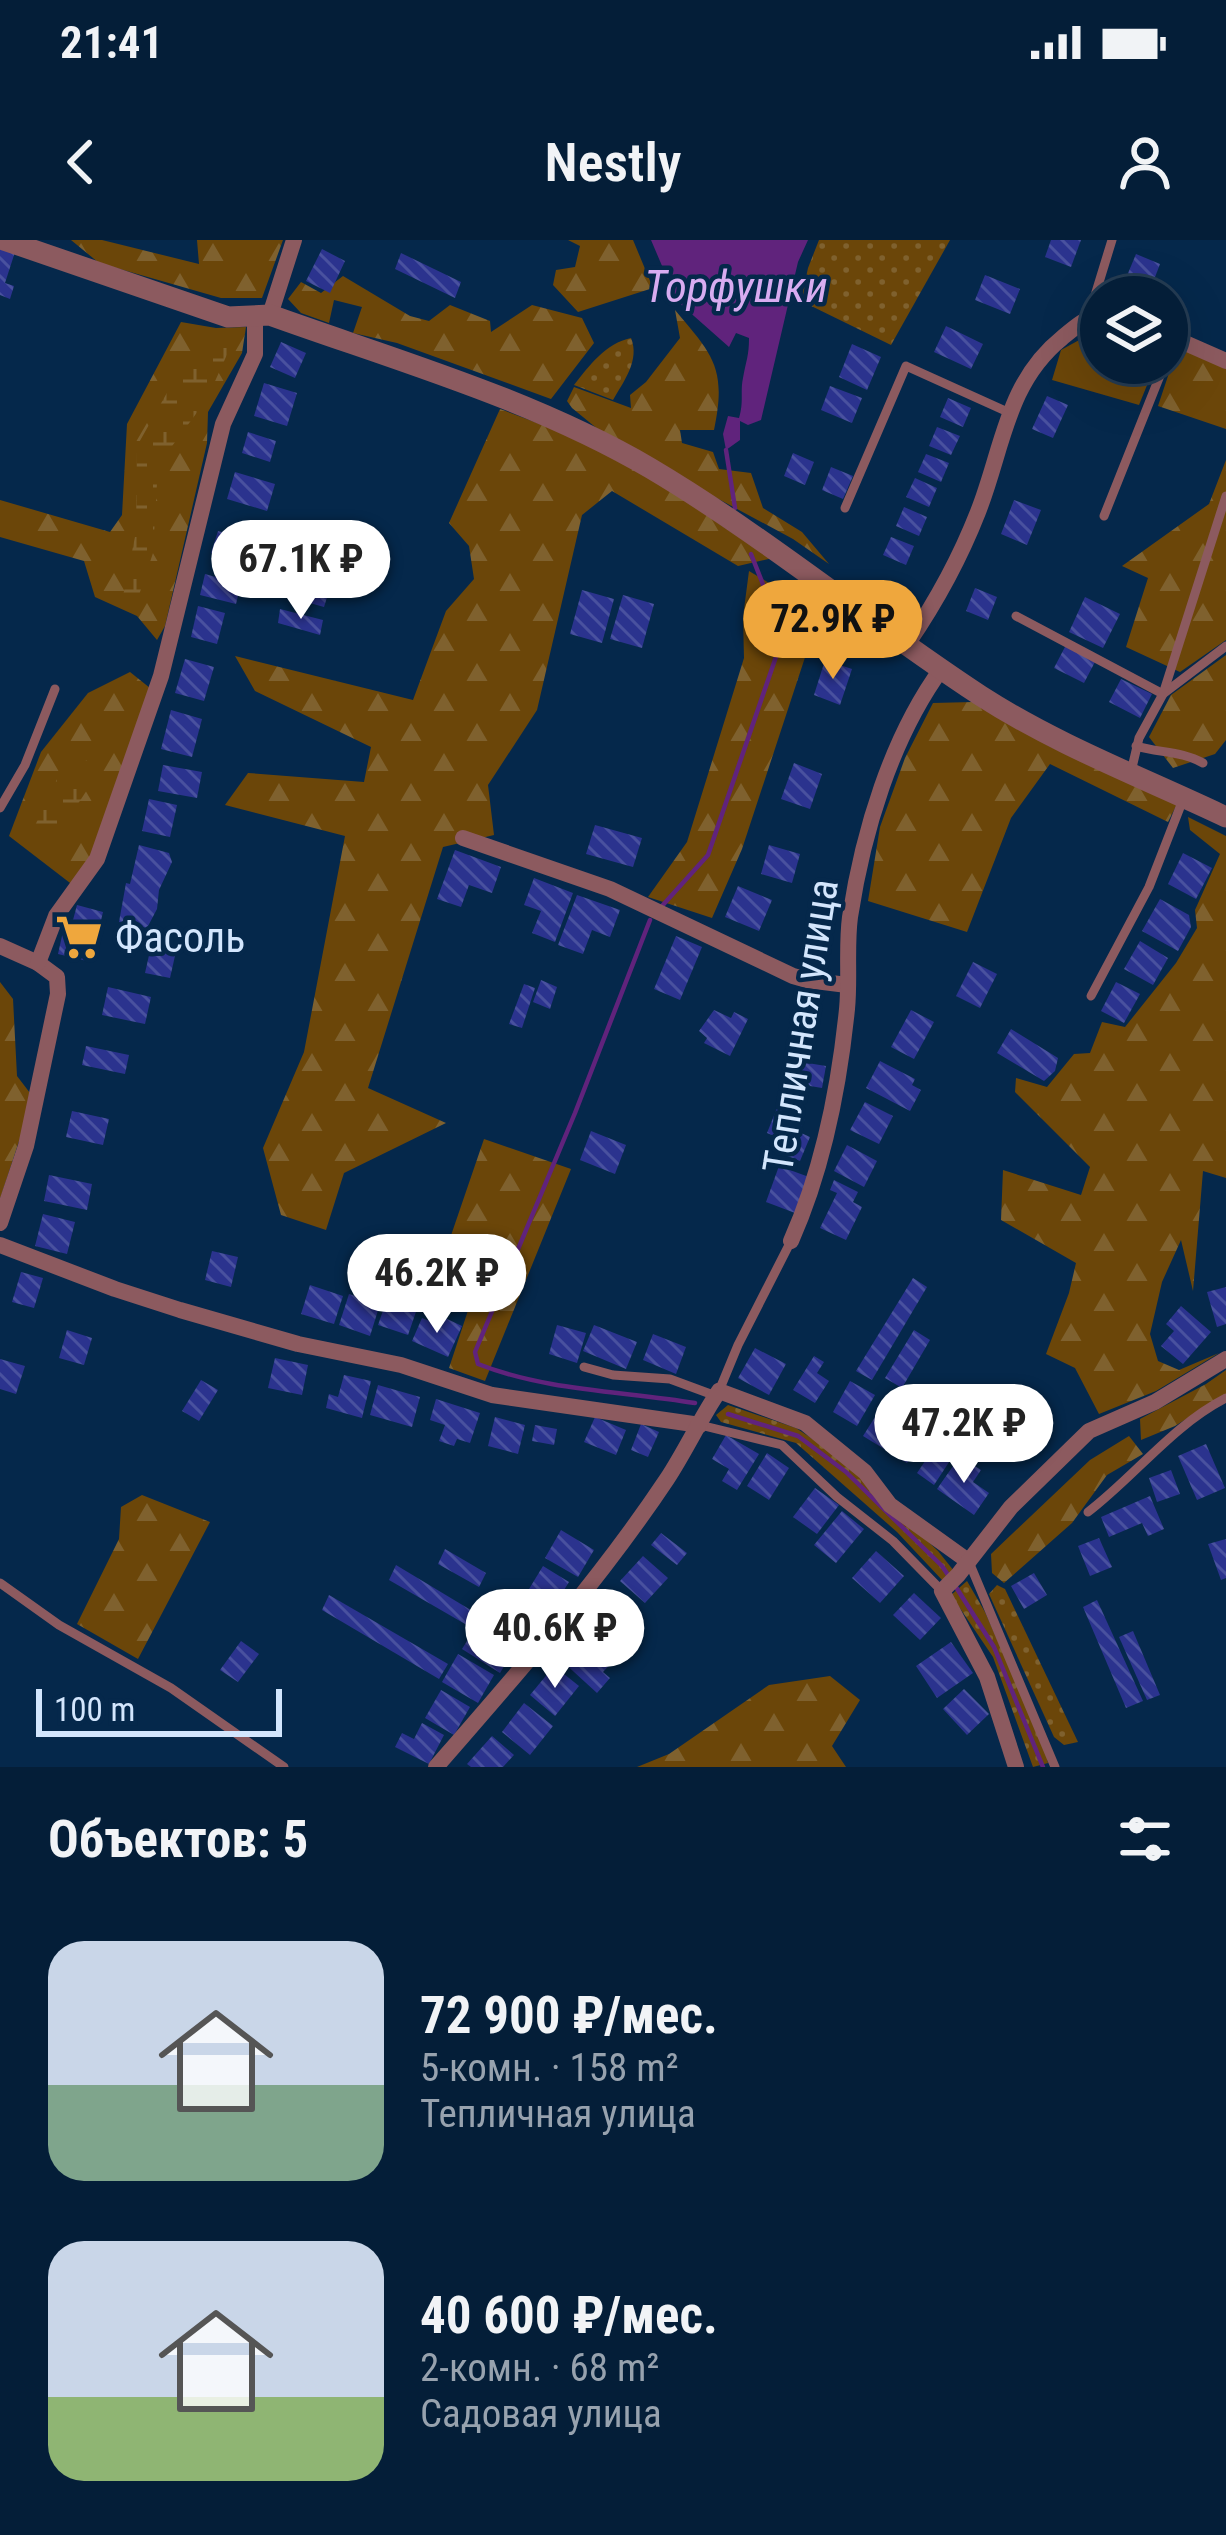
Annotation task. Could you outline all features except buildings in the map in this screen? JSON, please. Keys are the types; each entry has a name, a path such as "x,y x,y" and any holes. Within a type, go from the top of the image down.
{"street":[{"path":"4,240 228,317 262,315 551,417 650,468 1027,723 1226,817"},
{"path":"38,963 56,916 97,859 161,676 224,424 255,354 262,315 294,240"},
{"path":"908,643 943,587 978,513 1024,379 1046,351 1080,327"},
{"path":"1188,344 1226,361"},
{"name":"Тепличная улица","path":"790,1241 810,1198 831,1113 848,1006 850,920 866,845 882,789 925,692 942,668"},
{"path":"463,838 610,889 793,976 847,985"},
{"path":"0,946 57,977 58,994 26,1146 0,1222"},
{"path":"0,1245 180,1310 298,1344 401,1365 492,1395 700,1425"},
{"path":"954,1578 1011,1507 1089,1431 1155,1402 1226,1360"},
{"path":"436,1767 558,1625 667,1479 717,1394 805,1424 865,1472 954,1578 1016,1767"}],"lane":[{"path":"1104,276 1112,240"},
{"path":"845,508 905,366 1010,413"},
{"path":"1104,516 1156,384"},
{"path":"1131,772 1136,746 1163,694 1226,496"},
{"path":"1016,616 1163,694"},
{"path":"1163,694 1226,646"},
{"path":"0,808 25,765 55,688"},
{"path":"1136,746 1188,754 1203,763"},
{"path":"1091,996 1149,887 1184,797"},
{"name":"Тепличная улица","path":"717,1394 790,1241"},
{"path":"584,1367 613,1375 670,1379 717,1394"},
{"path":"1088,1512 1138,1464 1226,1398"},
{"path":"700,1425 782,1444 836,1497 954,1578 1055,1767"},
{"path":"0,1583 59,1625 171,1688 284,1767"}],"green space":[{"path":"71,240 102,240 199,264 197,240 283,240 262,298 221,298 99,263"},
{"path":"568,240 633,240 653,288 578,312 553,285 556,270 575,267 580,246"},
{"path":"819,240 950,240 891,345 801,301"},
{"path":"343,276 410,316 429,321 450,305 490,321 491,332 532,305 582,318 594,343 551,399 397,343 353,333 362,307 334,300 329,323 301,313 288,299 301,282 321,293"},
{"path":"675,310 707,351 719,391 714,430 680,430 682,443 713,452 719,469 751,473 763,508 802,532 829,564 793,539 616,444 567,401 574,387 631,408 630,395 680,338"},
{"path":"181,322 246,327 242,353 208,412 207,443 165,626 157,640 137,616 95,597 84,561 0,537 0,500 110,532 122,515 127,424"},
{"path":"217,334 234,339 207,399 158,465 153,553 135,607 123,596 136,532 137,446 168,391"},
{"path":"631,338 632,362 613,400 574,385 606,350"},
{"path":"1080,340 1080,384 1148,384 1139,405 1052,380 1061,350"},
{"path":"1188,351 1226,369 1226,429 1158,406 1165,384 1188,384"},
{"path":"500,409 630,465 773,558 738,566 612,491 582,515 537,710 488,785 494,835 443,847 368,1088 446,1123 344,1173 326,1230 281,1215 263,1148 304,1052 345,836 225,805 248,773 364,782 371,747 255,691 235,656 413,700 446,611 474,579 469,546 449,523"},
{"path":"1226,460 1226,640 1180,672 1126,647 1148,578 1122,566 1209,504"},
{"path":"749,571 834,622 814,630 742,849 712,918 648,897 687,842 744,658"},
{"path":"1226,655 1226,740 1215,754 1173,768 1149,737 1171,695"},
{"path":"130,672 150,688 94,850 74,886 9,836 41,752 88,693"},
{"path":"973,702 1049,746 1177,804 1168,822 1050,764 1011,818 967,932 868,901 880,827 905,758 933,703"},
{"path":"102,753 87,790 49,848 31,834 60,773"},
{"path":"1188,817 1226,836 1226,1178 1203,1171 1193,1291 1181,1240 1162,1282 1150,1334 1158,1361 1179,1370 1219,1353 1156,1391 1099,1414 1075,1368 1046,1354 1076,1263 1001,1220 1003,1170 1081,1195 1090,1167 1015,1092 1016,1078 1047,1087 1074,1054 1090,1053 1102,1022 1125,1027 1176,963 1197,928 1195,910 1220,854 1190,830"},
{"path":"0,982 13,999 17,1076 30,1093 0,1199"},
{"path":"484,1139 571,1169 485,1381 449,1368 486,1256 445,1253"},
{"path":"1226,1370 1226,1394 1175,1426 1141,1440 1140,1419"},
{"path":"728,1405 796,1428 835,1454 954,1571 943,1581 897,1532 796,1443 721,1422 716,1415"},
{"path":"1129,1436 1143,1454 1107,1475 1072,1523 1004,1583 992,1573 991,1554 1090,1460"},
{"path":"142,1495 210,1522 138,1659 77,1624 119,1539 121,1507"},
{"path":"967,1581 985,1612 1048,1763 1033,1767 993,1657 951,1595"},
{"path":"997,1585 1005,1589 1078,1742 1064,1745 1054,1737 989,1594"},
{"path":"830,1676 860,1700 832,1746 846,1767 637,1767 669,1754 769,1685"}],"water":[{"name":"Торфушки","path":"651,240 808,240 798,262 761,420 748,425 740,421 740,440 726,450 723,434 728,416 739,418 749,338 736,333 729,347 677,301"}],"waterway":[{"path":"726,450 735,508"},
{"path":"662,906 708,855 778,651 770,602 751,554"},
{"path":"650,920 475,1352 478,1364 531,1380 695,1403"},
{"path":"728,1414 798,1436 846,1472 948,1575"},
{"path":"954,1584 994,1647 1043,1767"}],"place":[{"name":"Фасоль","path":"79,937"}]}
